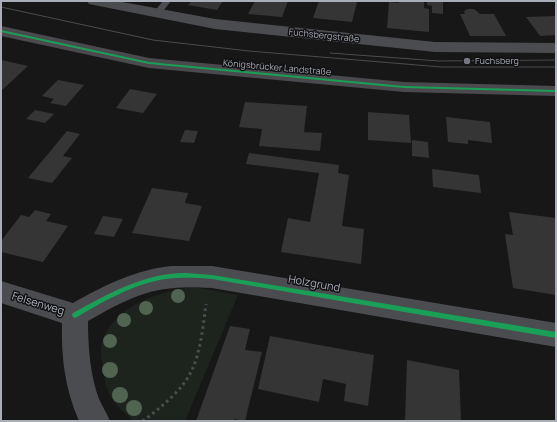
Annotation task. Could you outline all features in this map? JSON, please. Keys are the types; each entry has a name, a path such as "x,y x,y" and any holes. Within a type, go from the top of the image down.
{"main road":[{"name":"Königsbrücker Landstraße","path":"1,31 149,64 404,87 556,91"}],"street":[{"name":"Fuchsbergstraße","path":"94,1 215,24 435,47 556,48"},
{"name":"Holzgrund","path":"75,315 105,298 160,278 187,275 212,277 556,335"},
{"name":"Felsenweg","path":"1,292 75,315"},
{"path":"75,315 74,338 78,372 91,415 95,421"}],"lane":[{"path":"156,13 167,1"}],"path":[{"path":"143,421 169,401 192,371 202,334 212,277"}],"shaded area":[{"path":"193,287 238,295 185,421 134,421 116,404 106,386 101,355 103,339 112,324 131,307 155,296"}],"building":[{"path":"192,1 223,1 217,10 188,5"},
{"path":"255,1 288,1 282,17 248,14"},
{"path":"319,1 357,2 352,22 313,18"},
{"path":"399,1 424,2 424,8 429,9 429,32 387,28 389,2 399,3"},
{"path":"427,1 443,1 443,14 432,13 432,6 427,5"},
{"path":"474,9 480,14 494,14 506,36 470,36 460,14 465,14 464,11"},
{"path":"556,16 556,35 540,36 526,17"},
{"path":"1,60 28,66 1,91"},
{"path":"58,80 84,85 66,106 50,103 54,99 42,96"},
{"path":"130,89 157,94 143,113 116,108"},
{"path":"245,102 307,106 304,132 322,133 320,151 259,146 262,129 239,127"},
{"path":"35,110 54,114 45,123 26,119"},
{"path":"368,112 409,115 411,143 368,140"},
{"path":"446,117 490,122 492,143 468,140 468,144 448,142"},
{"path":"185,130 198,131 194,143 180,142"},
{"path":"67,131 80,134 63,156 72,158 52,183 28,178"},
{"path":"412,140 428,142 429,158 412,156"},
{"path":"249,153 339,165 338,173 349,175 342,226 364,229 361,264 281,252 288,218 310,222 319,173 246,164"},
{"path":"432,169 479,175 481,193 433,187"},
{"path":"152,188 188,193 185,203 202,206 189,241 132,233"},
{"path":"35,210 51,214 46,221 68,226 43,262 1,252 1,241 21,215 29,217"},
{"path":"509,212 556,218 556,295 513,288 505,234 513,235"},
{"path":"103,216 123,219 114,237 94,234"},
{"path":"230,326 250,329 245,350 262,352 245,421 234,419 234,421 196,421"},
{"path":"270,336 374,355 368,406 344,401 346,384 323,379 319,402 258,389"},
{"path":"407,360 459,370 461,421 405,421"}],"tram line":[{"path":"1,7 153,40 249,51 441,67 556,67"},
{"path":"330,53 439,61 556,60"}],"cycle path":[{"path":"1,31 149,63 404,87 556,91"},
{"path":"75,315 126,289 148,281 165,277 192,276 212,277 556,335"}],"place":[{"name":"Fuchsberg","path":"467,61"}]}
